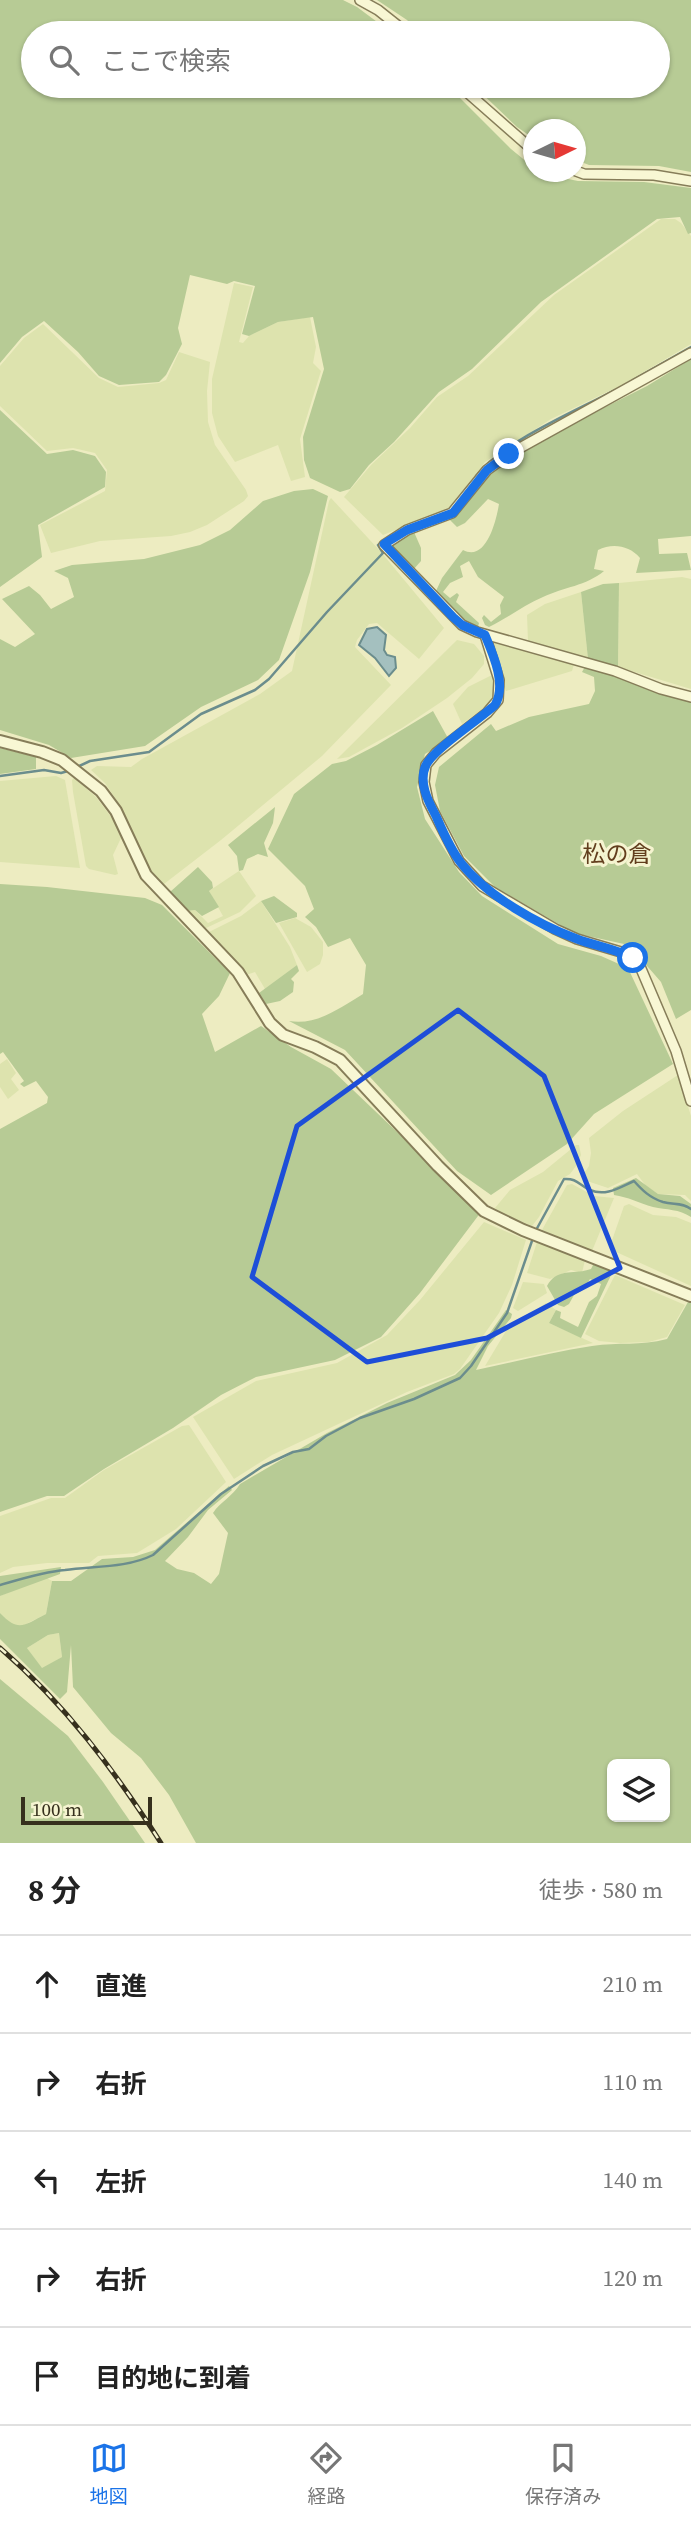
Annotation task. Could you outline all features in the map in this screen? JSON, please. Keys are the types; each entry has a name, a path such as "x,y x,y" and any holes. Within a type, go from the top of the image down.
{"street":[{"path":"360,0 390,21"},
{"path":"474,98 523,141"},
{"path":"586,174 654,175 691,181"},
{"path":"691,353 509,454 487,470 453,513 407,530 384,544 462,625 485,635 615,671 691,698"},
{"path":"485,635 499,680 498,700 487,713 436,753 426,765 424,782 428,801 459,861 482,886 555,929 577,939 621,952 639,964 676,1051 691,1101"},
{"path":"0,741 62,760 101,790 116,811 146,876 238,972 276,1030 340,1060 438,1166 484,1211 691,1296"}],"highlighted area":[{"path":"458,1010 544,1076 620,1268 487,1338 367,1362 252,1277 297,1126"}],"green space":[{"path":"0,0 343,0 376,21 21,21 21,98 460,98 523,159 523,182 644,182 691,188 691,233 688,234 680,217 657,219 541,302 472,369 439,392 394,442 369,465 350,489 340,492 310,478 304,460 303,437 324,369 313,317 278,322 249,336 242,334 255,286 234,281 227,284 190,275 178,328 182,344 166,375 159,382 119,385 99,376 78,352 44,321 22,337 0,363"},
{"path":"377,0 691,0 691,172 659,166 589,165 586,164 586,119 523,119 523,131 487,98 670,98 670,21 408,21"},
{"path":"661,219 675,219 691,236 691,344 622,385 551,419 485,462 453,507 383,535 344,497 437,397 468,376 554,295"},
{"path":"234,283 253,287 239,342 243,343 249,336 278,322 310,317 316,347 313,363 321,371 300,439 305,477 291,481 278,445 235,462 218,436 212,413 212,379"},
{"path":"43,324 99,378 118,387 166,380 179,352 210,362 208,422 215,445 246,490 248,496 244,501 207,525 190,532 100,541 51,553 40,525 105,491 107,470 95,453 73,448 47,451 0,406 0,366 24,338"},
{"path":"691,359 691,536 658,539 659,554 687,553 691,570 636,573 640,558 631,550 620,546 603,548 598,550 594,569 604,571 597,576 536,600 489,627 482,618 484,615 491,622 501,614 500,605 504,597 478,577 469,561 460,566 463,577 450,583 443,592 450,598 457,593 459,595 456,602 479,623 478,627 448,607 436,591 442,578 463,550 471,552 484,545 492,530 499,504 488,499 465,523 457,527 447,517 487,474 524,448 647,386"},
{"path":"0,410 47,454 73,450 95,456 106,472 105,487 38,525 42,557 0,587"},
{"path":"313,489 328,496 310,572 279,660 258,680 201,707 145,746 71,758 49,745 0,730 0,639 15,647 35,634 2,599 29,586 51,609 74,597 68,578 54,571 72,565 144,559 200,545 230,530 263,501 294,491"},
{"path":"331,498 381,552 444,628 419,659 377,623 369,624 355,647 391,685 322,756 164,884 152,873 117,801 105,783 91,770 97,766 131,767 260,694 292,671"},
{"path":"414,532 421,548 421,561 413,570 391,547 390,542"},
{"path":"682,577 691,579 691,689 618,667 619,583"},
{"path":"619,583 618,667 588,659 581,592 603,584"},
{"path":"581,592 588,659 528,641 527,615 545,604"},
{"path":"457,640 474,644 484,656 484,664 472,678 402,728 349,757 337,759"},
{"path":"494,642 574,664 572,671 506,691 502,684"},
{"path":"586,665 658,693 691,702 691,1010 676,1019 661,982 624,944 574,933 495,887 464,856 440,811 435,785 439,767 491,724 496,731 529,717 589,704 595,691 594,677 582,672"},
{"path":"490,676 494,677 497,691 494,700 462,724 453,704 468,687"},
{"path":"433,711 449,740 425,754 417,787 425,819 459,872 482,896 558,944 601,956 628,968 673,1064 594,1114 567,1144 491,1195 457,1171 345,1050 289,1021 319,1018 363,994 366,965 350,938 328,947 316,927 305,917 314,909 305,886 268,849 294,794 332,764 346,761 377,745"},
{"path":"0,748 36,757 36,769 0,774"},
{"path":"56,776 65,780 80,868 0,862 0,781"},
{"path":"74,778 96,797 115,822 121,838 113,855 118,874 89,869 86,866 73,792"},
{"path":"275,807 273,823 264,843 268,857 258,854 247,859 243,870 239,871 237,856 228,845"},
{"path":"198,867 212,882 213,888 209,891 219,907 202,916 195,910 187,911 170,892"},
{"path":"239,871 256,896 240,912 204,929 187,911 195,910 208,923 223,916 209,891"},
{"path":"0,884 145,898 162,905 230,973 219,996 202,1014 215,1052 261,1026 291,1047 331,1069 481,1212 420,1293 381,1337 335,1360 256,1377 221,1395 64,1496 47,1496 0,1512 0,1129 47,1103 48,1097 36,1081 24,1087 20,1084 24,1081 3,1052 0,1054"},
{"path":"274,896 297,913 297,917 276,923 261,901"},
{"path":"261,901 290,947 297,965 265,989 255,972 246,975 207,933 241,916"},
{"path":"295,918 311,927 323,942 320,964 307,972 279,923"},
{"path":"297,965 299,971 291,979 294,982 293,992 280,1001 266,1004 259,993"},
{"path":"7,1059 16,1073 11,1079 19,1090 8,1099 0,1087 0,1064"},
{"path":"678,1075 691,1116 691,1201 685,1195 658,1194 646,1186 637,1174 608,1188 587,1181 583,1175 589,1166 589,1138 623,1111"},
{"path":"579,1145 581,1155 576,1166 570,1174 558,1181 532,1226 495,1208 510,1190 543,1172"},
{"path":"636,1178 658,1194 680,1196 691,1204 691,1217 614,1195 613,1188"},
{"path":"572,1184 594,1196 614,1198 592,1251 542,1230 567,1185"},
{"path":"629,1204 653,1215 676,1217 691,1223 691,1286 614,1251 610,1246 624,1206"},
{"path":"484,1222 526,1240 512,1285 499,1313 460,1369 272,1455 234,1479 193,1417 256,1381 337,1363 387,1335 420,1300"},
{"path":"537,1242 585,1260 582,1273 571,1270 550,1279 527,1273"},
{"path":"594,1263 613,1271 581,1338 549,1323 556,1310 561,1312 560,1318 578,1327 589,1302 597,1296 601,1284 590,1279 584,1289 574,1295 564,1307 558,1305 547,1286 556,1276 591,1269"},
{"path":"615,1275 685,1305 667,1337 649,1342 620,1343 599,1341 585,1334"},
{"path":"523,1282 544,1284 547,1293 518,1311 513,1308"},
{"path":"688,1302 691,1303 691,1843 196,1843 169,1795 141,1758 111,1733 73,1687 71,1645 67,1692 60,1699 0,1639 0,1613 17,1625 46,1614 52,1581 71,1581 102,1559 133,1557 155,1550 229,1486 232,1490 208,1510 188,1537 165,1561 177,1569 194,1573 211,1584 219,1574 228,1533 213,1513 240,1484 327,1433 387,1403 455,1375 471,1360 506,1310 512,1314 511,1318 488,1346 476,1370 592,1346 667,1339","holes":["59,1633 62,1657 42,1668 27,1648 48,1635"]},
{"path":"546,1303 556,1310 549,1323 593,1343 485,1366 506,1331"},
{"path":"189,1425 226,1482 176,1529 137,1553 98,1556 89,1563 47,1563 13,1567 0,1573 0,1516 51,1498 65,1498 104,1470 182,1426"},
{"path":"61,1567 60,1574 0,1596 0,1576"},
{"path":"45,1577 52,1581 46,1614 20,1627 11,1625 0,1613 0,1596"},
{"path":"59,1633 62,1657 42,1669 27,1648 48,1635"},
{"path":"0,1679 68,1736 145,1843 0,1843"}],"water":[{"path":"377,627 386,635 384,650 387,655 395,657 396,668 389,676 375,658 359,645 367,629"}],"waterway":[{"path":"633,380 691,347"},
{"path":"476,476 488,463 521,439 615,390"},
{"path":"77,767 90,761 149,752 201,714 255,690 269,679 383,553 378,545 405,526"},
{"path":"0,776 44,770 61,773 68,771"},
{"path":"535,1232 564,1179 578,1182 596,1192 613,1190 634,1181 654,1198 691,1209"},
{"path":"0,1585 49,1572 110,1566 153,1555 221,1494 263,1466 293,1452 309,1449 326,1436 360,1418 414,1399 460,1378 507,1313 533,1238"}],"railway":[{"path":"0,1648 46,1692 88,1740 161,1843"}],"district":[{"name":"松の倉","path":"617,854"}],"route":[{"path":"509,454 487,470 453,513 407,530 384,544 453,617 462,625 485,635 499,680 500,695 495,705 436,753 426,765 425,791 459,861 482,886 555,929 633,958"}]}
